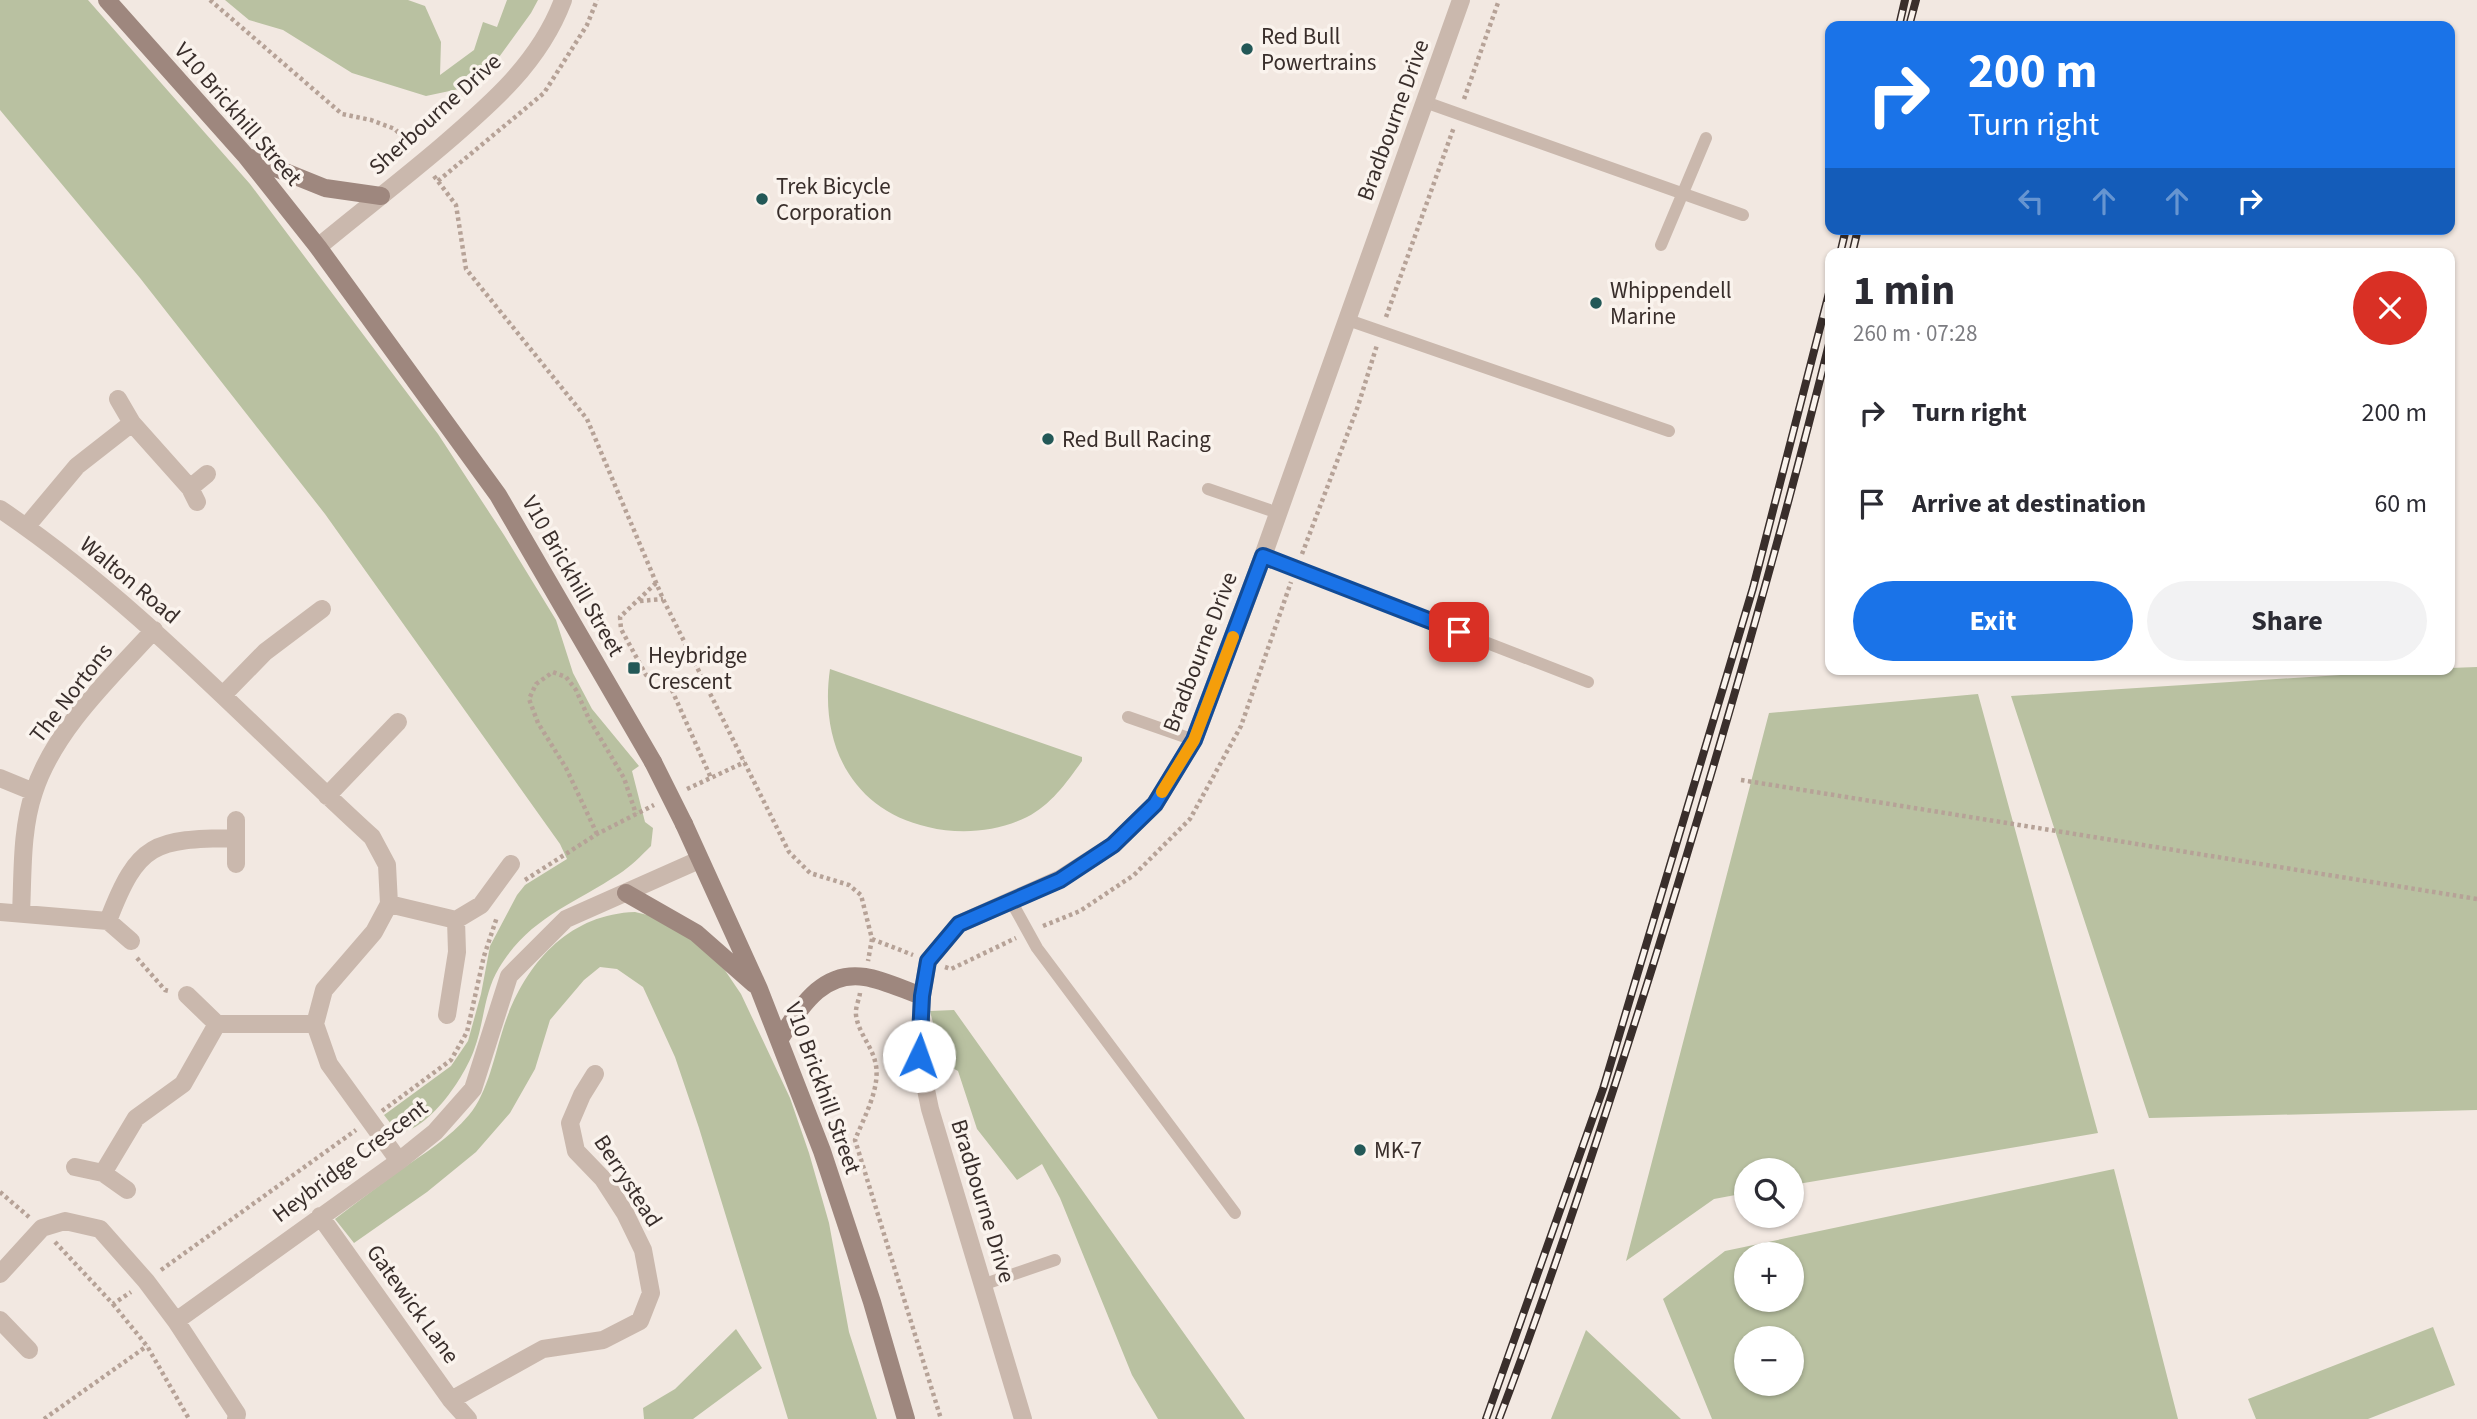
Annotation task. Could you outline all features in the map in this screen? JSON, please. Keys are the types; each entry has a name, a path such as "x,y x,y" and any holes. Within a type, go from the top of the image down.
{"street":[{"name":"V10 Brickhill Street","path":"107,0 245,155 318,247 498,495 653,762 759,989 779,1040 826,1163 872,1302 906,1419"},
{"name":"Sherbourne Drive","path":"318,247 424,161 512,82 534,54 564,0"},
{"name":"Bradbourne Drive","path":"1023,1419 930,1109 919,1056 922,996 928,961 959,924 1060,880 1113,845 1155,804 1194,740 1263,556 1461,0"},
{"path":"245,155 325,188 381,196"},
{"path":"118,399 132,424 194,495 206,474"},
{"path":"26,527 77,466 132,424"},
{"name":"Walton Road","path":"0,509 154,630 372,837 387,865 389,904"},
{"path":"223,695 265,652 322,609"},
{"name":"The Nortons","path":"21,913 24,837 34,792 54,747 154,630"},
{"path":"327,796 398,722"},
{"path":"0,778 34,792"},
{"path":"108,921 122,884 132,868 147,853 165,844 236,829 236,864"},
{"name":"Heybridge Crescent","path":"176,1321 399,1161 435,1132 473,1089 509,976 566,919 699,860"},
{"path":"399,1161 329,1064 315,1024 324,990 373,932 389,904 456,920 481,905 511,864"},
{"path":"626,893 696,933 759,989"},
{"path":"0,912 108,921 131,942"},
{"path":"447,1015 457,952 456,920"},
{"path":"779,1040 805,1000 822,985 839,978 865,976 922,996"},
{"path":"187,995 217,1024 315,1024"},
{"path":"103,1172 136,1118 183,1084 217,1024"},
{"name":"Berrystead","path":"452,1400 543,1349 603,1339 640,1321 651,1293 643,1250 625,1213 603,1179 576,1151 570,1123 595,1074"},
{"path":"75,1167 103,1172 128,1190"},
{"name":"Gatewick Lane","path":"320,1216 467,1419"},
{"path":"0,1274 42,1228 65,1221 100,1229 146,1281 176,1321 237,1415 236,1419"},
{"path":"0,1320 29,1350"}],"lane":[{"path":"1425,102 1743,215"},
{"path":"1661,245 1706,138"},
{"path":"1348,320 1669,431"},
{"path":"1209,489 1278,513"},
{"path":"1263,556 1588,682"},
{"path":"1128,717 1194,740"},
{"path":"1011,901 1037,948 1235,1213"},
{"path":"982,1285 1055,1260"}],"path":[{"path":"210,0 342,114 371,120 395,130 424,161 456,205 466,269 587,419 663,599 789,852 810,873 849,885 861,895 872,939 855,1013 862,1036 875,1059 877,1073 868,1108 855,1140 940,1419"},
{"path":"438,181 544,93 587,25 597,0"},
{"path":"656,583 620,617 621,629 646,674 667,679 711,778"},
{"path":"639,601 663,599"},
{"path":"597,834 566,768 538,723 529,699 536,684 553,672 566,677 576,690 589,719 624,778 636,814"},
{"path":"686,790 745,762"},
{"path":"1741,780 2477,899"},
{"path":"520,883 597,834 661,802"},
{"path":"113,1304 451,1060 467,1032 484,956 497,918 503,909"},
{"path":"131,942 136,956 165,990 187,995"},
{"path":"0,1192 42,1228 113,1304 147,1346 189,1419"},
{"path":"44,1419 147,1346"}],"green space":[{"path":"0,0 88,0 250,184 438,434 556,620 573,673 592,709 639,766 632,771 645,822 653,828 651,846 623,871 538,924 511,951 494,977 477,1040 462,1074 433,1113 410,1130 398,1133 384,1115 451,1066 468,1041 490,946 517,895 525,885 567,859 560,844 325,514 140,278 0,110"},
{"path":"225,0 408,0 425,6 441,42 440,75 474,50 483,22 497,27 507,0 538,0 494,64 459,89 426,96 352,73 283,30 249,20"},
{"path":"2477,667 2477,1110 2149,1118 2011,696 2341,675 2455,675 2455,668"},
{"path":"830,669 1082,757 1082,761 1044,806 1027,817 1003,826 978,831 953,831 928,827 902,818 879,806 846,770 830,723"},
{"path":"1978,694 2098,1133 1804,1183 1804,1158 1734,1158 1734,1195 1714,1199 1626,1261 1769,713"},
{"path":"635,912 660,918 689,936 720,963 741,994 790,1098 809,1153 829,1223 849,1332 877,1419 788,1419 675,1057 643,987 617,969 600,967 584,980 550,1020 535,1069 510,1113 476,1152 427,1192 354,1243 335,1219 445,1138 469,1115 486,1084 504,1026 523,983 552,947 589,922 611,915"},
{"path":"954,1010 1245,1419 1158,1419 1132,1375 1060,1198 1042,1164 1017,1180 977,1129 958,1071 943,1063 930,1011"},
{"path":"2114,1169 2178,1419 1712,1419 1663,1299 1725,1251 1734,1249 1734,1312 1804,1312 1804,1242 1768,1242"},
{"path":"2433,1327 2455,1385 2368,1419 2256,1419 2248,1399"},
{"path":"736,1329 762,1368 693,1419 644,1419 643,1408 675,1389"},
{"path":"1586,1330 1681,1419 1551,1419"}],"railway":[{"path":"1900,21 1905,0"},
{"path":"1910,21 1916,0"},
{"path":"1841,248 1845,235"},
{"path":"1853,248 1857,235"},
{"path":"1486,1419 1603,1089 1753,588 1825,308"},
{"path":"1499,1419 1580,1192 1678,885 1768,575 1825,360"}],"slow traffic":[{"path":"1162,792 1194,740 1233,637"}],"place":[{"name":"Red Bull Powertrains","path":"1247,49"},
{"name":"Trek Bicycle Corporation","path":"762,199"},
{"name":"Whippendell Marine","path":"1596,303"},
{"name":"Red Bull Racing","path":"1048,439"},
{"name":"Heybridge Crescent","path":"634,668"},
{"name":"MK-7","path":"1360,1150"}],"route":[{"path":"919,1056 922,996 928,961 959,924 1060,880 1113,845 1155,804 1194,740 1263,556 1459,632"}]}
